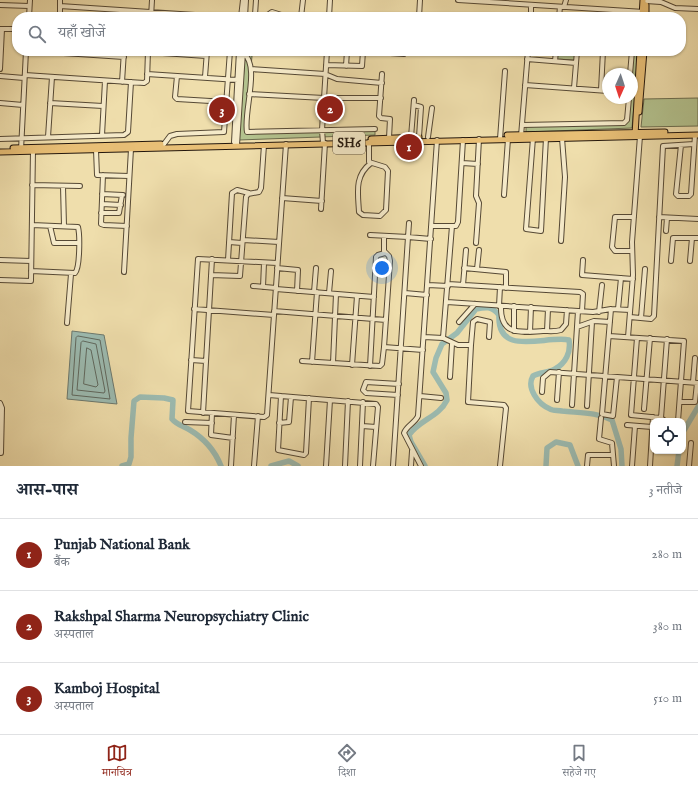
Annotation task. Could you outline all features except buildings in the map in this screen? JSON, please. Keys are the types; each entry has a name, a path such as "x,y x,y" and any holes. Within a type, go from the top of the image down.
{"main road":[{"path":"644,12 646,0"},
{"path":"638,79 640,56"},
{"path":"638,87 643,56"},
{"path":"637,104 637,134"},
{"name":"SH6","path":"0,152 33,149 164,144 369,142 463,140 500,137 562,138 637,134"},
{"name":"SH6","path":"33,149 130,149 236,143 264,145 411,137 697,134"},
{"name":"SH6","path":"0,149 21,150"}],"street":[{"path":"28,12 30,0"},
{"path":"60,0 60,12"},
{"path":"151,12 152,0"},
{"path":"242,12 243,0"},
{"path":"245,12 246,0"},
{"path":"255,12 256,0"},
{"path":"302,12 303,0"},
{"path":"329,12 330,0"},
{"path":"419,12 420,0"},
{"path":"458,0 530,3 562,7 635,12"},
{"path":"560,12 566,0"},
{"path":"646,0 661,2 675,8 698,9"},
{"path":"3,3 29,6"},
{"path":"60,6 139,12"},
{"path":"0,69 1,29 12,29"},
{"path":"21,150 26,56"},
{"path":"117,56 124,57 122,82"},
{"path":"0,76 52,77 146,83 148,56"},
{"path":"205,77 207,56"},
{"path":"164,144 173,134 224,132 230,56"},
{"path":"236,143 242,56"},
{"path":"248,56 251,69 247,132 375,128"},
{"path":"321,209 322,130 327,56"},
{"path":"346,66 347,56"},
{"path":"326,65 362,66 363,56"},
{"path":"555,61 556,56"},
{"path":"574,88 577,56"},
{"path":"525,85 601,90 604,56"},
{"path":"631,68 632,56"},
{"path":"521,137 527,58 576,63"},
{"path":"251,69 325,74 337,79 382,83"},
{"path":"500,137 505,71"},
{"path":"147,74 239,80"},
{"path":"382,74 380,117 390,121 388,138"},
{"path":"177,76 175,97 177,99 226,102"},
{"path":"48,137 52,77"},
{"path":"102,135 105,81"},
{"path":"0,139 127,134 131,82"},
{"path":"249,94 324,98 381,98"},
{"path":"411,137 414,100"},
{"path":"0,103 23,105"},
{"path":"50,103 103,106"},
{"path":"522,126 624,123 627,120 628,104"},
{"path":"414,105 421,108 419,137"},
{"path":"428,137 432,108"},
{"path":"628,337 633,279 632,251 637,134"},
{"path":"681,144 676,194 678,196 689,196 691,194 694,144 697,134"},
{"path":"504,195 508,138"},
{"path":"533,138 526,230 541,231 546,138"},
{"path":"561,241 565,177 562,138"},
{"path":"476,243 479,203 476,196 479,139"},
{"path":"405,431 418,418 437,140"},
{"path":"432,226 456,226 458,222 463,140"},
{"path":"369,142 369,160 371,163"},
{"path":"286,144 277,266 269,396 267,415 234,415 203,413 188,410 198,259 264,263 277,266 298,270 297,291"},
{"path":"630,317 651,318 654,316 663,146 694,144"},
{"path":"228,260 233,192 237,190 249,193 259,192 261,188 264,145"},
{"path":"0,280 31,280 33,149"},
{"path":"124,272 130,149"},
{"path":"96,150 96,173 103,175 129,176"},
{"path":"371,163 385,168 388,171 386,210 380,216 363,215 359,212 360,176 365,168 371,163"},
{"path":"462,163 478,164"},
{"path":"103,175 101,213 102,225 127,226"},
{"path":"32,185 80,186"},
{"path":"63,186 64,226"},
{"path":"211,275 240,277 246,198 249,193"},
{"path":"102,194 128,195"},
{"path":"101,213 119,213 122,195"},
{"path":"282,198 322,201"},
{"path":"102,204 121,205"},
{"path":"632,251 615,251 612,247 615,217 634,217"},
{"path":"659,217 698,219"},
{"path":"666,232 667,218"},
{"path":"394,466 409,223"},
{"path":"31,271 71,274 75,273 78,268 78,227 32,225"},
{"path":"50,226 54,243 78,243"},
{"path":"450,377 446,302 452,226"},
{"path":"370,235 431,239"},
{"path":"302,361 381,366 384,347 390,258 385,253 384,236"},
{"path":"672,261 673,238 698,238"},
{"path":"690,261 692,238"},
{"path":"229,242 279,242"},
{"path":"463,285 466,250"},
{"path":"478,269 479,250"},
{"path":"370,366 376,257 378,254 385,253"},
{"path":"203,413 212,259"},
{"path":"0,260 31,261"},
{"path":"583,260 582,275 633,279"},
{"path":"263,287 264,263"},
{"path":"312,362 316,315 316,268"},
{"path":"464,268 506,272 506,288"},
{"path":"641,318 645,269"},
{"path":"329,293 331,271"},
{"path":"67,323 71,274"},
{"path":"618,309 621,278"},
{"path":"428,285 500,287 580,292 583,294 577,327 572,405"},
{"path":"253,286 374,297"},
{"path":"600,312 602,286"},
{"path":"500,287 500,306 504,321 514,331 520,333 557,331 563,329 566,324 567,310"},
{"path":"405,293 427,295"},
{"path":"333,364 336,294"},
{"path":"352,365 357,296"},
{"path":"446,302 600,312 611,309 630,310"},
{"path":"459,322 475,304"},
{"path":"514,306 514,331"},
{"path":"530,332 531,307"},
{"path":"194,309 386,320"},
{"path":"547,331 548,309"},
{"path":"611,309 602,414 613,416 617,377"},
{"path":"489,337 489,321 476,319 473,322 468,402 504,406 506,408 500,466"},
{"path":"577,327 592,322 610,322"},
{"path":"587,406 592,322"},
{"path":"609,336 667,339 685,342 678,418"},
{"path":"424,337 471,345"},
{"path":"637,338 631,415 656,418"},
{"path":"644,409 650,338"},
{"path":"664,418 664,380 667,339"},
{"path":"384,347 423,350"},
{"path":"680,402 695,402 696,383 694,358"},
{"path":"191,360 206,361"},
{"path":"542,392 544,375 550,372 696,383"},
{"path":"557,400 559,372"},
{"path":"398,395 366,393 363,390 366,382 399,384"},
{"path":"269,396 363,402 377,405 373,466"},
{"path":"281,396 279,451 306,454 309,398"},
{"path":"420,396 441,398"},
{"path":"279,423 289,422 291,397"},
{"path":"326,466 330,400"},
{"path":"345,466 348,401"},
{"path":"360,466 363,402"},
{"path":"0,403 2,408 1,454"},
{"path":"212,413 212,436 233,438"},
{"path":"231,466 234,415"},
{"path":"254,466 258,416"},
{"path":"601,418 600,440 611,442 614,466"},
{"path":"184,422 212,423"},
{"path":"627,425 650,427"},
{"path":"362,426 376,427"},
{"path":"632,466 635,426"},
{"path":"396,430 405,431"},
{"path":"405,431 412,450 421,466"},
{"path":"689,466 690,443"},
{"path":"411,466 412,450"},
{"path":"650,466 651,454"},
{"path":"587,466 588,455 613,455"}],"green space":[{"path":"245,56 252,56 245,133 375,130 375,135 239,140"},
{"path":"557,56 575,56 575,60 557,59"},
{"path":"633,56 638,56 637,68 633,68"},
{"path":"698,98 698,126 641,127 644,99"},
{"path":"630,104 634,104 632,128 526,132 526,124 628,122"}],"water":[{"path":"72,331 104,335 117,404 67,399"}],"waterway":[{"path":"425,466 411,442 409,435 413,430 439,411 447,400 446,393 433,372 436,358 442,344 457,333 476,309 486,308 494,310 499,315 500,328 506,336 514,340 525,342 559,339 569,340 567,357 562,364 555,369 533,376 531,386 534,395 541,403 551,410 594,414 612,420 621,449 622,466"},
{"path":"122,466 129,464 131,457 134,401 140,397 173,400 172,419 205,441 213,450 221,466"},
{"path":"686,427 698,407"},
{"path":"546,466 547,448 556,442 570,445 578,466"},
{"path":"677,466 679,454"},
{"path":"271,466 289,461 298,466"}],"place":[{"name":"Rakshpal Sharma Neuropsychiatry Clinic","path":"330,109"},
{"name":"Kamboj Hospital","path":"222,110"},
{"name":"Punjab National Bank","path":"409,147"}]}
